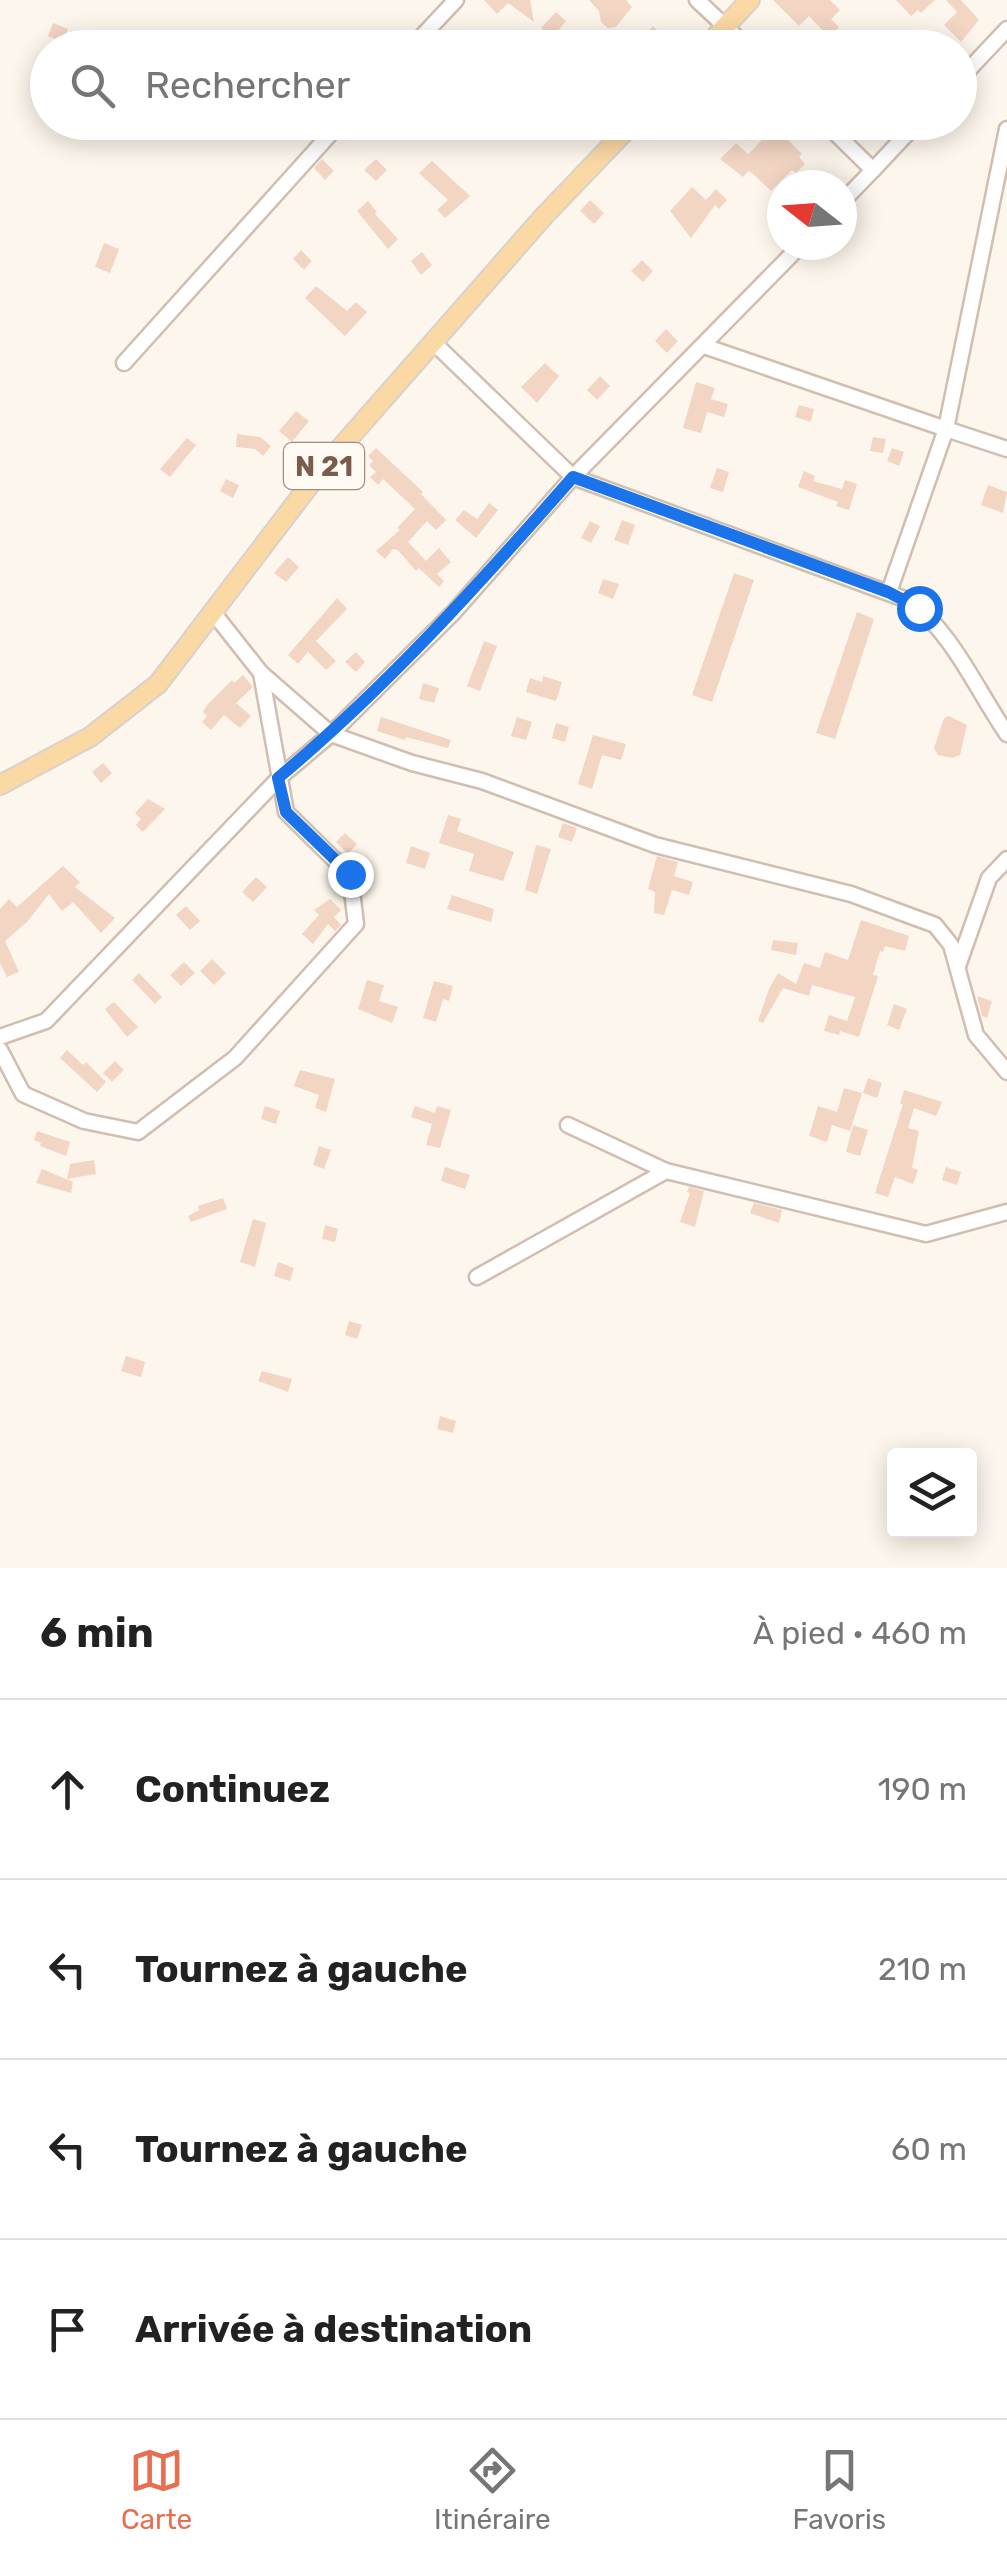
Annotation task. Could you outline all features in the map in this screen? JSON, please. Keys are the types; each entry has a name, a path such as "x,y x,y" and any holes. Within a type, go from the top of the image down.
{"main road":[{"path":"721,30 750,0"},
{"name":"N 21","path":"0,785 90,737 158,684 320,470 544,216 617,140"}],"street":[{"path":"428,30 456,0"},
{"path":"697,0 731,30"},
{"path":"977,61 1007,29"},
{"path":"888,592 946,429 1007,130"},
{"path":"124,364 325,140"},
{"path":"842,140 872,170"},
{"path":"857,186 901,140"},
{"path":"0,1037 46,1021 278,778 331,734 453,613 573,477 786,260"},
{"path":"434,343 573,477 910,601 929,615 1007,734"},
{"path":"704,346 1007,448"},
{"path":"212,611 261,673 331,734 412,763 482,780 655,845 851,894 935,926 951,945 976,1035 1007,1072"},
{"path":"0,1050 23,1094 84,1121 138,1132 236,1058 356,924 350,874 286,812 261,673"},
{"path":"958,967 989,878 1007,859"},
{"path":"568,1125 666,1171 926,1234 1007,1212"},
{"path":"477,1277 666,1171"}],"building":[{"path":"484,0 530,0 534,22 508,3 497,14"},
{"path":"589,0 626,0 632,7 616,27 608,28"},
{"path":"773,0 830,0 840,10 831,19 839,27 836,30 822,30 809,16 799,26"},
{"path":"896,0 935,0 921,13 918,10 911,16"},
{"path":"946,0 961,0 979,20 971,30 949,30 944,25 957,12"},
{"path":"556,12 566,21 559,30 541,28"},
{"path":"53,23 68,29 68,30 50,30"},
{"path":"762,140 788,140 802,154 799,157 805,164 799,170 767,170 767,187 752,173 748,171 743,177 720,159 736,143 748,154"},
{"path":"322,159 334,171 325,180 314,168"},
{"path":"376,159 387,170 376,181 364,170"},
{"path":"432,161 470,196 445,218 437,210 448,200 419,173"},
{"path":"692,187 706,200 716,189 727,200 719,209 715,205 691,238 670,211"},
{"path":"590,200 604,213 594,224 580,211"},
{"path":"368,201 398,239 388,249 357,211"},
{"path":"104,243 119,249 110,273 95,267"},
{"path":"301,250 312,261 304,270 293,259"},
{"path":"422,252 432,265 421,275 411,261"},
{"path":"642,260 653,271 643,282 631,271"},
{"path":"316,286 347,311 356,302 367,312 345,336 305,298"},
{"path":"666,329 678,341 667,353 655,341"},
{"path":"545,363 559,376 537,403 521,387"},
{"path":"600,376 610,386 597,400 587,390"},
{"path":"696,382 715,388 711,399 728,404 724,417 707,412 701,433 683,428"},
{"path":"799,405 814,409 811,422 795,417"},
{"path":"296,411 309,421 292,442 279,431"},
{"path":"237,434 260,437 271,446 263,456 255,449 236,447"},
{"path":"873,437 886,439 883,453 870,451"},
{"path":"187,438 196,445 170,477 160,469"},
{"path":"376,448 423,492 446,520 436,530 427,521 408,542 426,561 439,548 451,562 437,574 444,581 439,587 419,568 416,571 398,550 393,549 385,559 376,551 400,530 397,528 415,509 383,479 378,485 370,477 376,472 369,465 373,461 368,456"},
{"path":"892,448 904,452 899,466 887,461"},
{"path":"717,468 729,472 723,492 710,488"},
{"path":"804,471 815,476 813,481 842,489 845,480 857,484 849,510 798,487"},
{"path":"226,479 239,485 233,498 220,491"},
{"path":"988,485 1007,492 1003,513 981,505"},
{"path":"489,503 498,510 476,538 455,520 464,510 477,519"},
{"path":"622,520 635,525 628,545 614,540"},
{"path":"590,521 600,526 591,543 581,538"},
{"path":"288,557 299,567 286,582 274,573"},
{"path":"734,573 754,580 712,702 692,695"},
{"path":"603,579 619,584 613,599 598,593"},
{"path":"337,598 347,609 316,641 336,661 326,670 308,652 298,664 288,655"},
{"path":"857,612 874,619 835,739 816,733"},
{"path":"484,641 497,646 480,691 467,686"},
{"path":"356,652 365,662 356,672 345,662"},
{"path":"243,675 253,687 236,703 251,716 240,728 224,715 211,730 202,722 207,716 203,712 232,680 234,683"},
{"path":"543,676 562,682 556,701 526,692 530,678 542,682"},
{"path":"423,683 439,688 434,703 419,699"},
{"path":"949,716 967,725 960,755 952,758 938,755 934,748 944,718"},
{"path":"381,717 451,740 448,748 377,731"},
{"path":"517,717 532,722 526,740 511,736"},
{"path":"556,723 569,727 565,742 552,738"},
{"path":"593,735 626,744 621,760 602,755 592,789 578,784"},
{"path":"103,763 112,773 101,783 92,772"},
{"path":"148,799 165,809 143,832 136,825 141,819 135,813"},
{"path":"448,815 461,819 457,831 514,852 503,881 469,871 474,854 439,843"},
{"path":"563,823 577,828 572,842 558,837"},
{"path":"345,833 357,844 348,854 336,842"},
{"path":"536,845 551,849 537,894 525,890"},
{"path":"411,846 430,853 425,869 406,863"},
{"path":"657,856 678,862 674,876 693,882 689,895 672,890 664,915 654,913 655,892 648,889"},
{"path":"63,866 80,882 75,887 115,918 101,933 73,902 62,911 49,894 27,922 5,941 19,972 7,977 0,963 0,909 9,899 17,907"},
{"path":"256,877 267,887 253,902 242,892"},
{"path":"452,895 494,909 491,922 447,909"},
{"path":"330,899 341,910 334,917 341,925 335,931 328,924 313,944 302,934 319,915 314,910"},
{"path":"186,906 200,921 190,930 176,915"},
{"path":"861,920 909,936 905,951 885,946 880,951 873,975 878,976 859,1037 824,1031 829,1015 847,1021 855,997 812,985 809,996 783,988 763,1023 758,1021 778,973 796,984 804,963 820,968 825,952 848,960"},
{"path":"773,940 798,943 796,955 771,950"},
{"path":"212,959 226,973 214,985 200,971"},
{"path":"184,962 195,973 181,986 170,975"},
{"path":"139,973 162,997 155,1004 132,980"},
{"path":"367,980 384,985 379,1001 398,1007 392,1023 358,1009"},
{"path":"434,981 453,986 449,1001 443,999 436,1022 423,1018"},
{"path":"977,996 992,1001 987,1018 982,1016"},
{"path":"114,1002 138,1027 127,1037 105,1009"},
{"path":"894,1004 907,1009 899,1030 887,1025"},
{"path":"67,1050 106,1082 97,1092 60,1058"},
{"path":"115,1061 124,1070 112,1082 103,1073"},
{"path":"300,1070 335,1079 326,1112 315,1108 319,1095 294,1086"},
{"path":"868,1078 882,1083 877,1098 863,1093"},
{"path":"844,1088 862,1093 850,1131 832,1125 827,1142 809,1136 818,1106 837,1112"},
{"path":"904,1090 942,1102 936,1116 914,1108 908,1128 919,1131 912,1168 918,1170 913,1184 895,1177 888,1197 875,1193"},
{"path":"265,1106 280,1111 276,1124 261,1119"},
{"path":"415,1106 435,1113 437,1106 451,1110 440,1148 426,1145 432,1124 411,1117"},
{"path":"853,1125 868,1130 860,1156 846,1152"},
{"path":"37,1131 70,1142 66,1156 40,1146 34,1140"},
{"path":"319,1146 331,1150 324,1169 313,1165"},
{"path":"94,1160 96,1174 67,1179 70,1164"},
{"path":"445,1167 470,1175 465,1189 441,1181"},
{"path":"946,1167 961,1172 957,1185 942,1180"},
{"path":"42,1169 73,1182 71,1193 36,1183"},
{"path":"689,1187 704,1191 695,1227 680,1222"},
{"path":"223,1198 227,1209 191,1222 188,1216 199,1210 198,1206"},
{"path":"754,1203 782,1210 779,1223 750,1213"},
{"path":"253,1219 266,1223 255,1267 240,1262"},
{"path":"325,1225 338,1229 335,1242 322,1239"},
{"path":"278,1262 294,1268 290,1281 274,1276"},
{"path":"349,1321 362,1325 357,1339 345,1335"},
{"path":"126,1356 145,1362 141,1377 121,1371"},
{"path":"262,1371 292,1379 288,1392 258,1381"},
{"path":"440,1416 456,1421 453,1433 437,1429"}],"route":[{"path":"350,874 286,812 278,778 331,734 453,613 573,477 888,592 919,608"}]}
